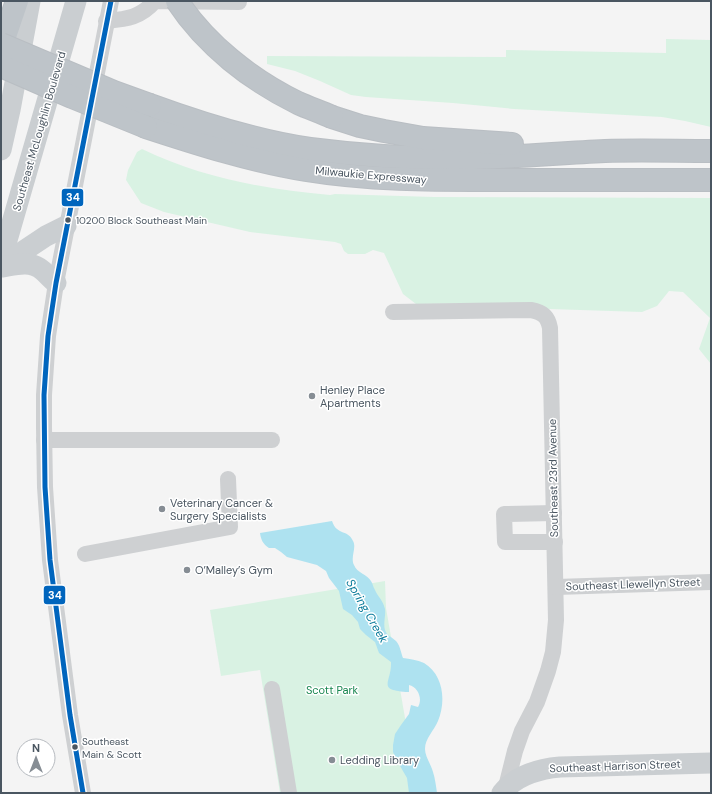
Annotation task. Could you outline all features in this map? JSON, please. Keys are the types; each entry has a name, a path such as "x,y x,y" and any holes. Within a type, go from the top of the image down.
{"highway":[{"path":"1,48 17,1"},
{"path":"177,1 195,25 239,66 268,86 298,103 332,117 360,126 423,138 607,151"},
{"name":"Milwaukie Expressway","path":"1,44 99,86 189,120 262,139 309,148 350,153 398,156 473,158 607,151 711,151"},
{"name":"Milwaukie Expressway","path":"1,66 72,97 146,126 223,152 306,170 348,176 439,180 711,180"}],"main road":[{"path":"1,150 30,1"},
{"name":"Southeast McLoughlin Boulevard","path":"1,261 76,1"},
{"path":"1,267 46,236 66,226"},
{"path":"1,267 24,264 33,265 41,269 56,283"},
{"name":"Southeast Harrison Street","path":"504,790 511,783 525,775 546,768 711,763"}],"street":[{"path":"83,793 70,715 50,560 46,506 44,395 50,318 66,226 110,1"},
{"path":"106,21 134,16 149,8 155,1 240,2"},
{"name":"Southeast 23rd Avenue","path":"393,312 531,310 543,314 549,323 556,587 554,652 539,697 522,732 515,751 504,790"},
{"path":"44,440 272,440"},
{"path":"86,554 230,526 228,479"},
{"path":"554,513 504,514 505,542 555,542"},
{"name":"Southeast Llewellyn Street","path":"556,587 711,582"},
{"path":"272,689 289,793"}],"green space":[{"path":"666,39 711,40 711,127 662,117 514,109 351,95 295,71 267,64 267,56 506,57 506,50 666,53"},
{"path":"142,149 188,168 234,181 330,195 711,198 711,364 699,349 710,318 683,292 669,291 657,306 642,312 549,309 523,303 416,304 403,294 384,253 373,250 365,254 348,254 344,251 341,244 335,242 250,232 164,212 141,203 126,180 128,170 137,152"},
{"name":"Scott Park","path":"385,581 386,608 418,793 280,793 260,670 221,676 210,610"}],"water":[{"name":"Spring Creek","path":"332,521 337,529 351,537 354,544 353,562 355,568 372,582 385,609 385,630 397,643 403,658 416,660 431,668 436,674 442,689 441,714 425,745 426,755 434,774 437,793 409,793 407,778 393,752 395,734 409,714 411,705 418,707 420,697 415,688 409,685 409,692 399,691 389,687 388,684 391,662 379,653 375,642 360,629 358,622 352,615 343,609 339,591 329,578 326,571 317,565 287,557 275,548 269,548 264,543 260,535 260,533"}],"transit line":[{"name":"34","path":"83,793 70,715 50,560 45,487 44,395 48,336 56,283 111,1"}],"place":[{"name":"10200 Block Southeast Main","path":"68,220"},
{"name":"Henley Place Apartments","path":"312,396"},
{"name":"Veterinary Cancer & Surgery Specialists","path":"162,509"},
{"name":"O’Malley’s Gym","path":"187,570"},
{"name":"Southeast Main & Scott","path":"75,747"},
{"name":"Ledding Library","path":"332,760"}]}
